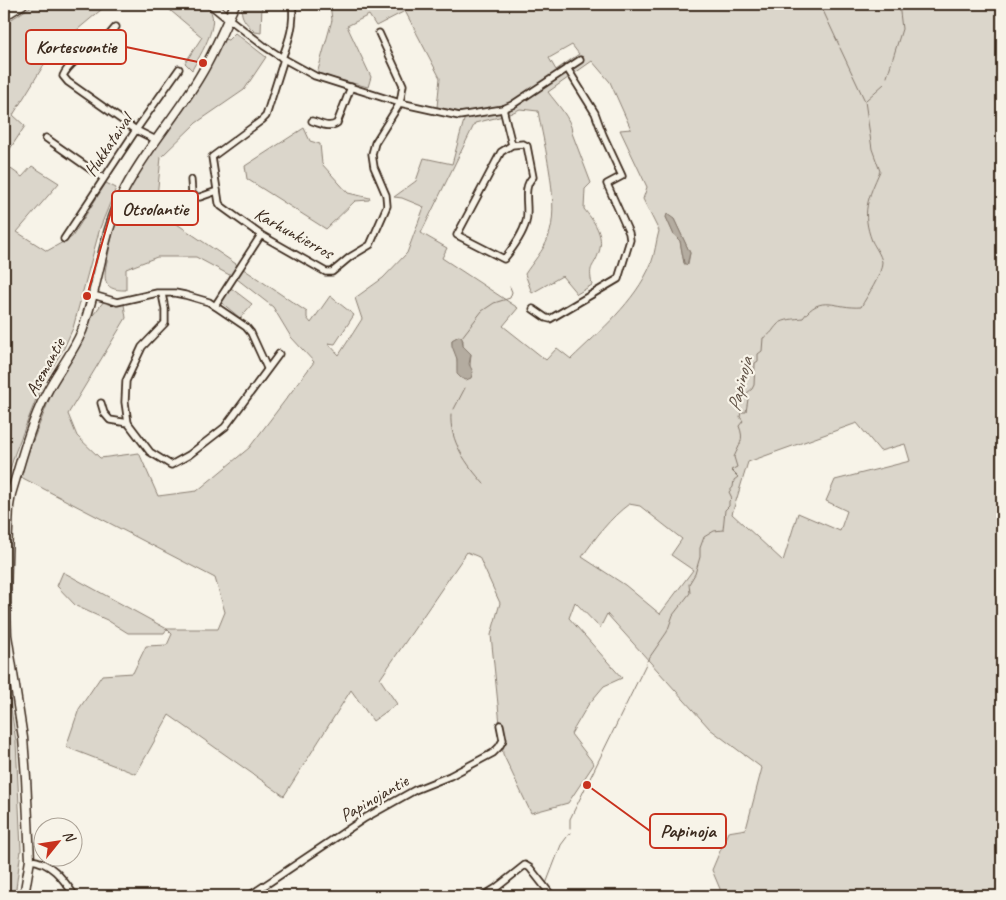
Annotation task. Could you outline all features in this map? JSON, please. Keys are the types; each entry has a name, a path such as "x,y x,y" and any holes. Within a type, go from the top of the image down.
{"main road":[{"path":"4,16 23,4"},
{"path":"211,4 228,18"},
{"name":"Asemantie","path":"24,896 30,860 23,738 7,627 6,584 9,506 16,475 39,408 80,334 93,295 109,229 118,203 156,140 200,77 235,4"}],"street":[{"path":"283,59 291,29 292,4"},
{"path":"228,18 283,59 315,76 400,103 459,116 503,110 512,106 580,60"},
{"path":"116,27 106,38 68,69 63,76 68,82 136,130 156,140"},
{"path":"379,33 403,85 400,103"},
{"name":"Karhunkierros","path":"283,59 266,116 212,157 217,192 221,206 261,235 329,272 332,272 350,257 370,245 387,206 387,200 374,167 372,154 375,143 400,103"},
{"path":"534,309 550,319 618,279 630,240 629,233 607,184 622,176 595,113 567,68"},
{"name":"Hukkataival","path":"64,239 103,178 179,69"},
{"path":"312,121 330,127 334,126 351,87"},
{"path":"503,110 512,145"},
{"path":"46,138 103,178"},
{"path":"523,144 527,146 533,177 528,182 526,222 518,239 504,259 458,235 501,152 512,145 523,144"},
{"path":"191,180 192,194 195,197 217,192"},
{"path":"215,306 261,235"},
{"path":"93,295 117,302 157,293 185,295 215,306 246,327 251,333 267,368"},
{"path":"162,294 165,323 142,347 126,381 125,402 128,423 150,452 171,465 225,427 279,354"},
{"path":"101,403 104,412 110,420 128,423"},
{"name":"Papinojantie","path":"249,896 365,818 415,790 450,776 493,753 503,740 500,725"},
{"path":"30,860 46,864 54,870 63,878 75,896"},
{"path":"483,896 525,865 530,868 552,896"}],"shaded area":[{"path":"199,3 209,9 212,17 212,26 205,46 192,70 185,63 202,37 165,6 167,4"},
{"path":"35,4 108,4 53,50 13,115 25,126 4,158 4,24"},
{"path":"243,4 262,4 261,33 255,32 244,20 242,16"},
{"path":"330,4 1002,4 1002,896 723,896 712,870 728,832 746,829 762,768 710,729 607,614 600,628 575,602 569,618 622,678 604,686 588,705 571,734 594,764 568,803 531,813 503,754 491,635 500,603 479,557 467,552 380,679 397,704 373,721 351,690 284,796 169,715 136,774 66,747 79,709 102,675 133,673 146,646 167,645 172,634 167,629 218,629 225,612 215,578 19,476 53,390 81,343 90,319 104,301 124,304 126,318 68,414 77,436 100,458 139,453 158,496 197,491 249,448 314,362 291,337 273,307 237,279 196,257 157,257 126,269 126,290 112,288 106,281 105,270 114,230 130,188 148,157 202,77 224,39 228,40 235,33 266,57 244,90 196,123 161,157 157,197 168,218 307,312 307,318 311,323 330,296 354,315 335,344 328,343 339,355 362,319 355,298 383,278 407,253 424,207 402,198 394,197 416,181 424,158 452,164 466,113 437,107 440,78 405,11 376,26 369,15 347,26 371,77 368,87 317,74 332,20","holes":["572,45 579,54 556,70 549,58","592,61 610,82 631,129 620,130 647,187 643,199 659,231 654,256 644,278 616,315 571,359 557,348 546,360 503,326 518,308 442,258 447,248 421,233 475,123 507,115 520,109 538,111 550,175 553,209 552,225 544,247 525,274 532,293 562,276 577,294 592,285 591,270 599,252 600,240 597,228 584,209 585,189 591,183 569,122 548,92","666,217 674,219 690,253 686,266 680,241 674,235","459,336 463,340 463,346 471,354 470,366 459,376 457,357 452,340","857,423 880,451 905,444 910,461 835,480 826,501 847,511 840,531 798,513 783,561 732,514 748,462","629,504 640,506 682,539 671,555 693,570 660,614 625,585 582,557 616,515"]},
{"path":"304,128 310,141 320,144 322,164 348,193 370,198 369,200 355,201 326,229 247,179 245,166"},
{"path":"4,164 22,177 32,166 59,183 17,232 47,251 72,237 106,183 116,188 100,228 73,328 64,348 42,384 15,453 4,489"},
{"path":"667,214 674,219 690,253 687,265 684,263 680,241 674,235 666,217"},
{"path":"231,288 252,304 240,318 221,302"},
{"path":"459,336 462,338 463,346 471,354 469,364 473,372 471,378 466,380 457,374 457,359 452,346 452,340"},
{"path":"63,572 167,629 164,633 128,633 107,620 76,606 57,586"},
{"path":"4,664 16,741 21,850 15,896 4,896"}],"waterway":[{"name":"Papinoja","path":"820,4 839,45"},
{"path":"887,77 902,29 899,4"},
{"name":"Papinoja","path":"647,661 667,632 673,615 690,593 689,584 695,574 704,537 714,531 723,530 725,510 732,498 729,492 733,487 734,480 738,477 731,470 737,467 734,457 741,439 739,426 743,421 740,417 741,412 746,412 747,393 754,385 755,363 758,361 758,354 762,351 763,338 780,322 803,318 810,310 822,304 861,307 880,273 882,262 872,241 867,222 869,197 880,171 872,149 865,101 840,48"},
{"path":"866,100 884,84"},
{"path":"462,337 482,311 494,303 510,298 512,292 510,287"},
{"path":"454,409 465,388"},
{"path":"451,414 453,434 460,452 484,484"},
{"name":"Papinoja","path":"570,828 570,819 646,664"},
{"name":"Papinoja","path":"546,884 561,845 570,833"},
{"name":"Papinoja","path":"541,896 544,890"}],"place":[{"name":"Kortesuontie","path":"203,63"},
{"name":"Otsolantie","path":"87,296"},
{"name":"Papinoja","path":"587,785"}]}
